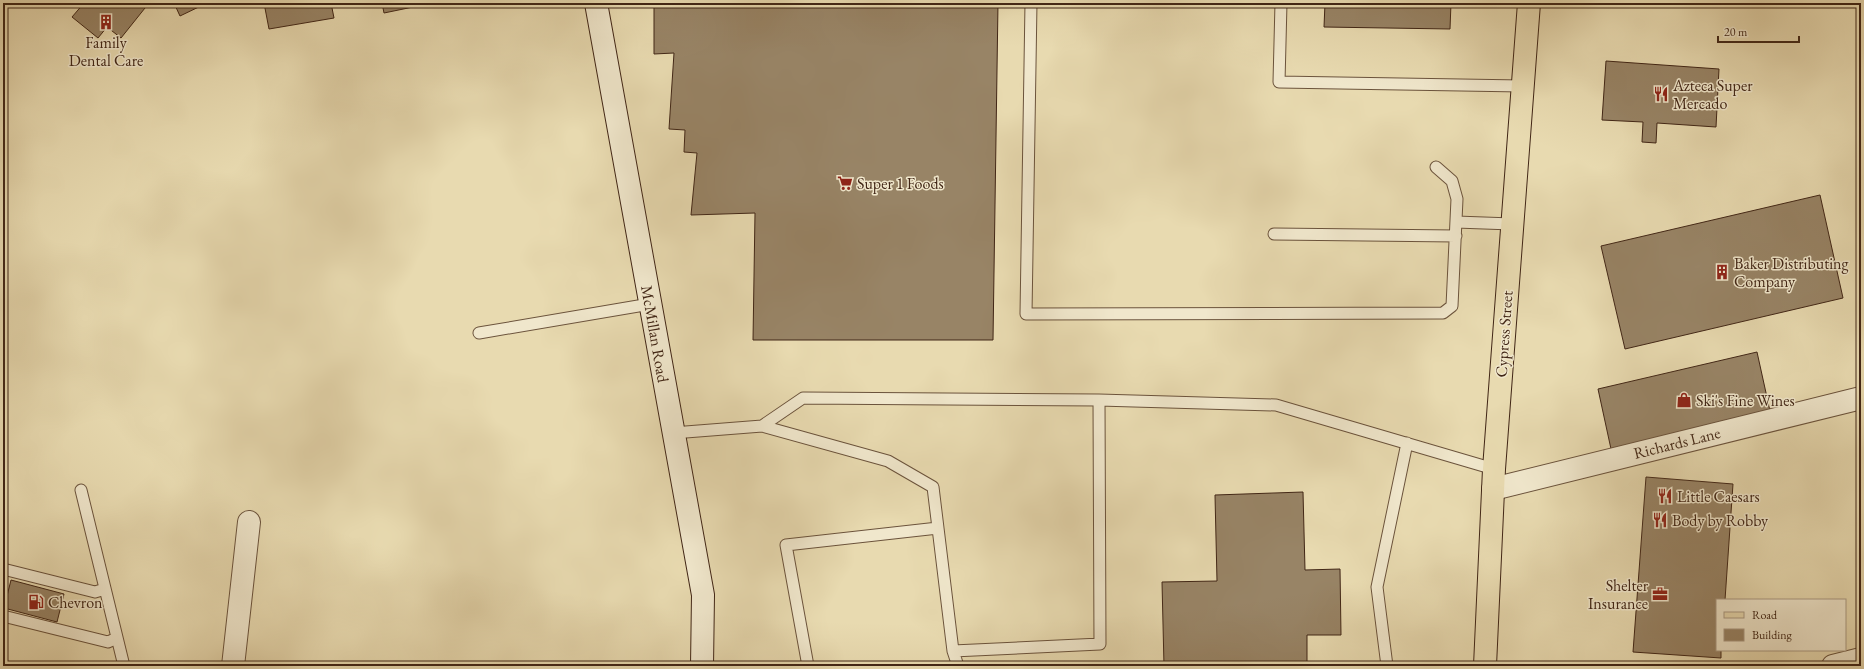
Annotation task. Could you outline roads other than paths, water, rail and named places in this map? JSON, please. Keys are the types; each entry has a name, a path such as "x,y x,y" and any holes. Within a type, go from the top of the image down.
{"main road":[{"name":"Cypress Street","path":"1485,666 1493,479 1529,3"}],"street":[{"name":"McMillan Road","path":"596,3 702,595 702,666"},
{"name":"Richards Lane","path":"1493,479 1861,398"},
{"path":"233,666 249,522"},
{"path":"1833,666 1861,659"}],"lane":[{"path":"1031,3 1026,314 1443,313 1452,306 1457,199 1452,181 1436,167"},
{"path":"1281,3 1279,82 1522,86"},
{"path":"1456,222 1512,224"},
{"path":"1274,234 1456,236"},
{"path":"479,333 650,304"},
{"path":"762,426 803,398 1099,400 1276,405 1407,443 1493,479"},
{"path":"953,651 1100,644 1099,400"},
{"path":"673,433 762,426 888,461 933,487 953,651 958,666"},
{"path":"1387,666 1377,587 1407,443"},
{"path":"80,490 124,666"},
{"path":"808,666 786,545 938,528"},
{"path":"3,569 95,592 105,589"},
{"path":"3,616 108,642 117,638"}],"place":[{"name":"Family Dental Care","path":"106,22"},
{"name":"Azteca Super Mercado","path":"1661,94"},
{"name":"Super 1 Foods","path":"845,183"},
{"name":"Baker Distributing Company","path":"1722,272"},
{"name":"Ski's Fine Wines","path":"1684,400"},
{"name":"Little Caesars","path":"1665,496"},
{"name":"Body by Robby","path":"1660,520"},
{"name":"Shelter Insurance","path":"1660,594"},
{"name":"Chevron","path":"36,602"}]}
